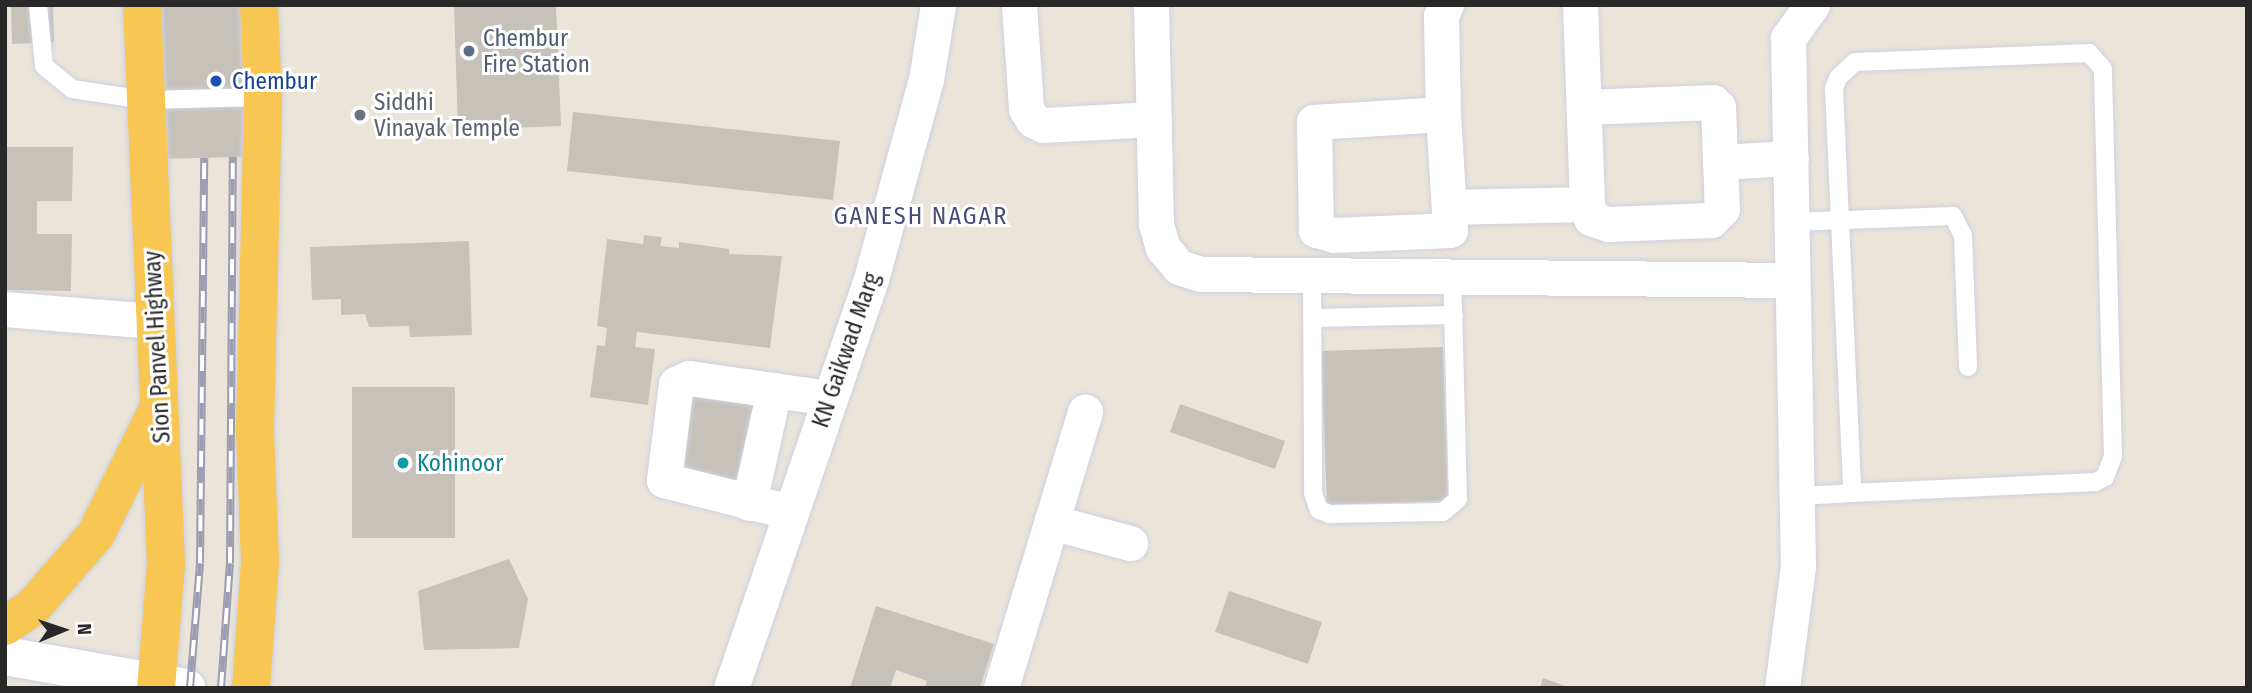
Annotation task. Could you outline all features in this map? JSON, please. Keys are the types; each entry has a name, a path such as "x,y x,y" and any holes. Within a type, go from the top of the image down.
{"highway":[{"name":"Sion Panvel Highway","path":"142,5 166,564 166,686"},
{"path":"251,688 260,562 255,429 263,97 259,5"},
{"path":"5,626 32,608 96,534 159,407"}],"main road":[{"path":"5,656 166,686"}],"street":[{"name":"KN Gaikwad Marg","path":"731,688 871,279 926,80 937,5"},
{"path":"1019,5 1026,109 1033,120 1043,125 1154,119"},
{"path":"1151,5 1156,224 1163,248 1179,267 1200,274 1792,280"},
{"path":"1446,5 1441,16 1443,114 1452,275"},
{"path":"1580,5 1587,204 1599,223 1718,218 1718,107 1713,102 1585,107"},
{"path":"1782,688 1798,567 1788,38 1812,5"},
{"path":"1443,114 1314,122 1316,230 1334,235 1382,233 1449,219 1587,204"},
{"path":"1720,162 1791,158"},
{"path":"1670,222 1672,278"},
{"path":"1382,233 1383,275"},
{"path":"5,309 155,321"},
{"path":"791,512 664,480 676,384 689,378 830,398"},
{"path":"749,503 774,390"},
{"path":"1001,688 1085,411"},
{"path":"1051,522 1129,543"}],"lane":[{"path":"38,5 44,66 72,89 146,100 263,97"},
{"path":"1797,496 2096,482 2111,468 2099,59 2076,52 1855,62 1845,68 1834,89 1852,493"},
{"path":"1791,222 1939,215 1959,223 1968,367"},
{"path":"1312,275 1314,502 1319,510 1343,514 1443,512 1458,499 1452,275"},
{"path":"1313,318 1454,315"}],"building":[{"path":"11,5 53,5 54,42 12,44"},
{"name":"Chembur","path":"155,5 274,5 277,156 159,159"},
{"path":"454,5 556,5 561,126 458,130"},
{"path":"573,112 840,141 833,200 567,171"},
{"path":"5,147 73,147 72,201 37,201 37,234 72,234 71,291 5,290"},
{"path":"644,235 662,237 660,246 679,248 679,242 729,249 729,254 782,256 770,348 637,332 635,347 655,349 648,405 590,397 597,345 605,346 607,328 597,326 607,239 643,244"},
{"path":"469,241 472,335 410,337 409,326 369,327 365,314 341,315 341,299 312,300 310,247"},
{"path":"1443,347 1448,501 1327,505 1321,351"},
{"path":"692,384 766,401 745,494 671,477"},
{"name":"Kohinoor","path":"352,387 455,387 455,538 352,538"},
{"path":"1180,404 1285,441 1275,469 1170,432"},
{"path":"509,559 528,599 519,648 424,650 418,591"},
{"path":"1229,591 1322,622 1308,664 1215,632"},
{"path":"876,606 994,644 980,688 925,688 927,681 896,670 890,688 850,688"},
{"path":"1543,678 1568,687 1568,688 1540,688"}],"railway":[{"path":"221,688 230,563 233,157"},
{"path":"190,688 200,563 204,158"}],"place":[{"name":"Chembur Fire Station","path":"469,51"},
{"name":"Chembur","path":"216,81"},
{"name":"Siddhi Vinayak Temple","path":"360,115"},
{"name":"Kohinoor","path":"403,463"}],"district":[{"name":"GANESH NAGAR","path":"921,217"}]}
